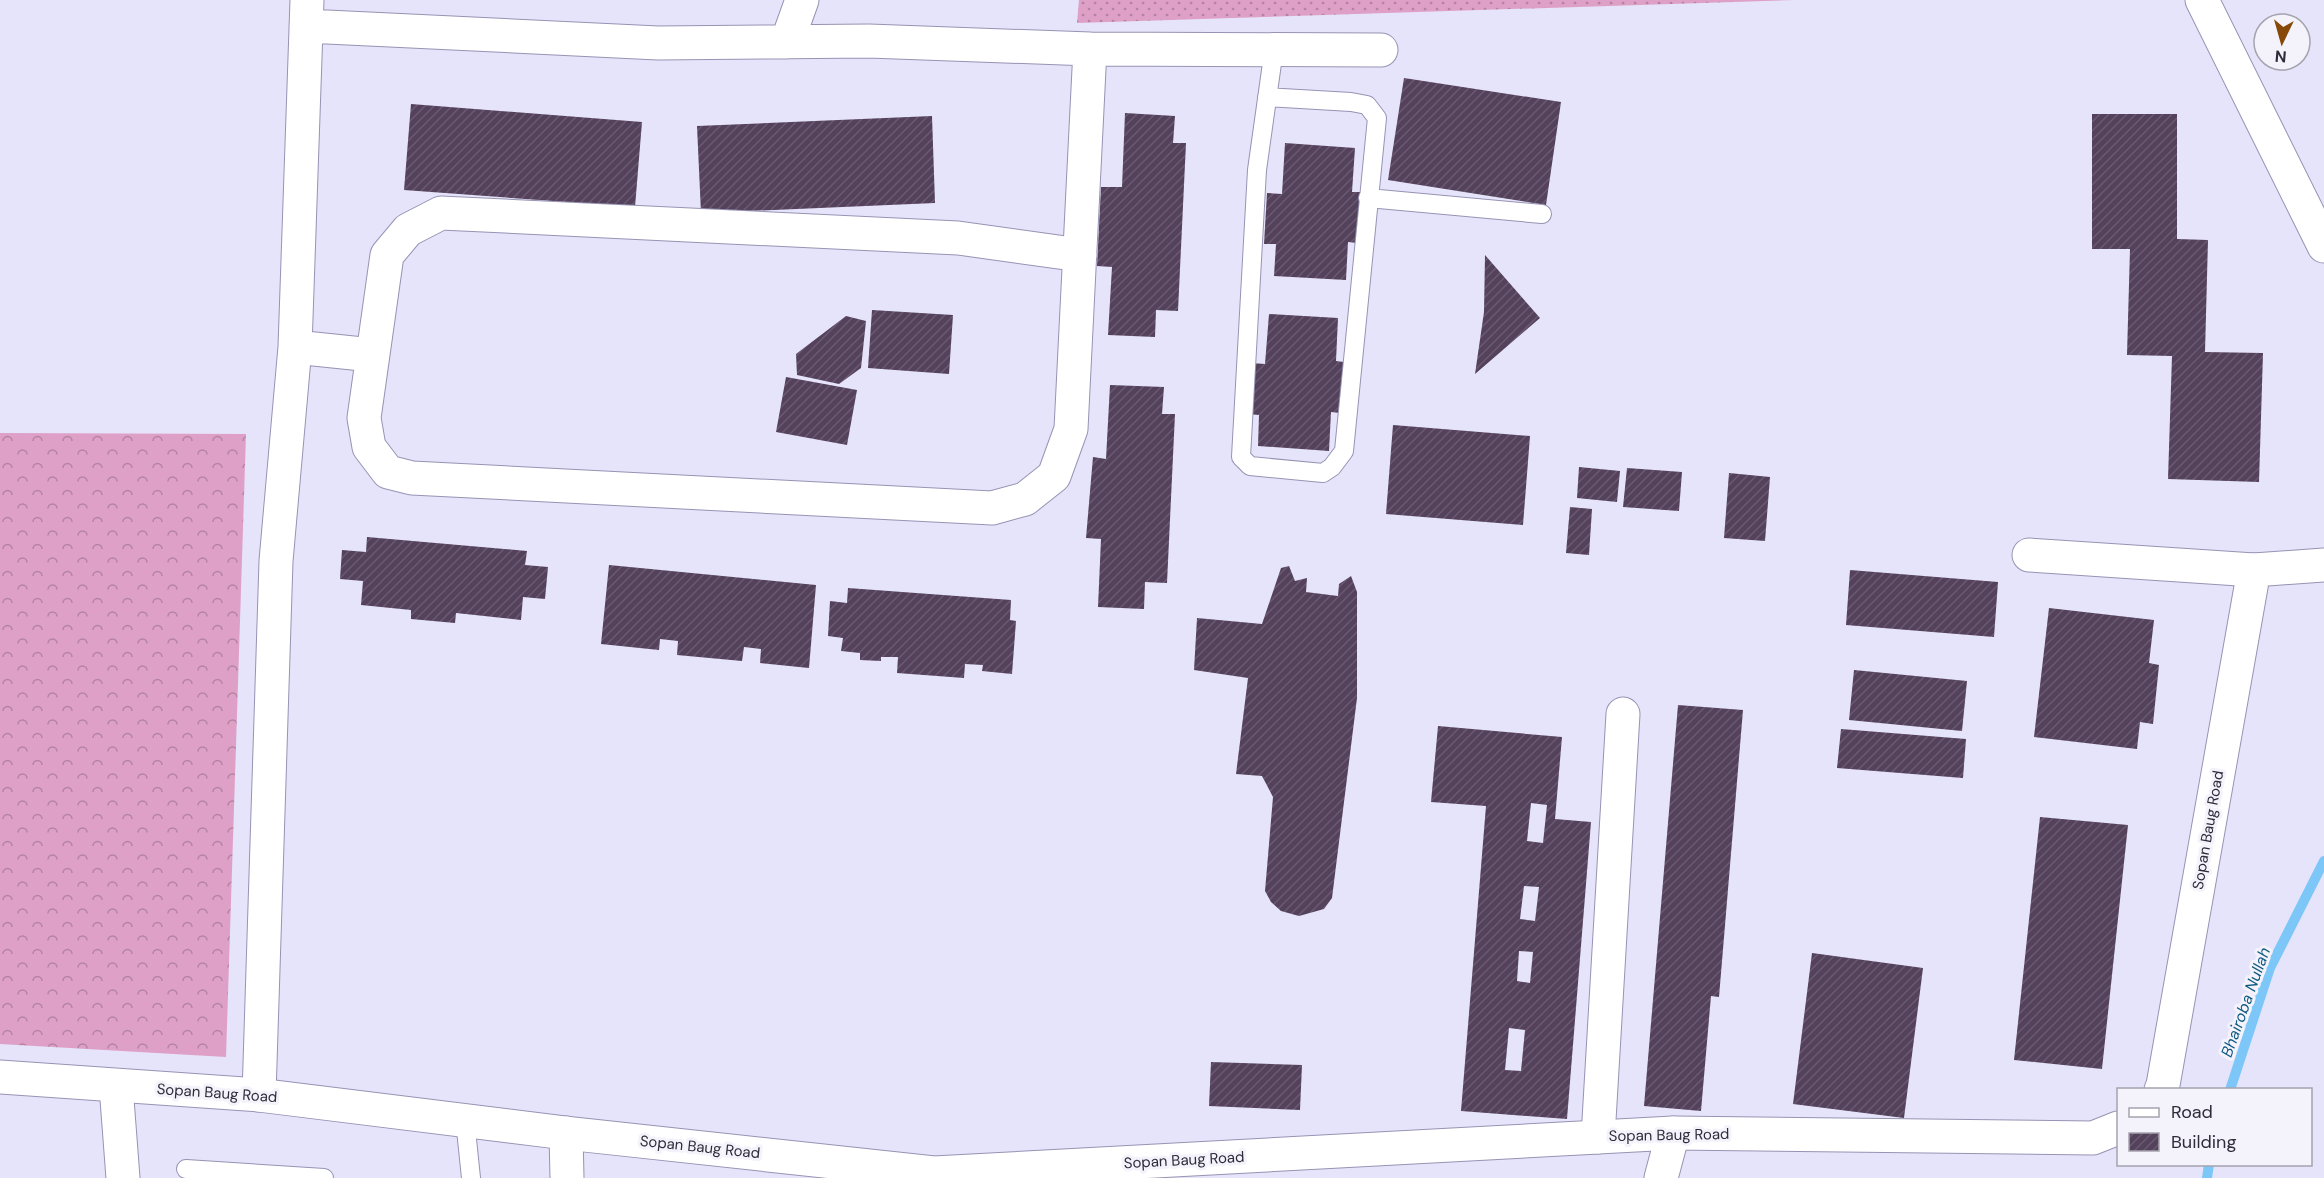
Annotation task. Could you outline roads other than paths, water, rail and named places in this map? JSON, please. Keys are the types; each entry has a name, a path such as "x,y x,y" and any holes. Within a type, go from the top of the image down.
{"street":[{"path":"787,42 802,0"},
{"path":"2202,0 2324,246"},
{"path":"259,1095 276,561 295,347 306,13 658,43 868,41 1090,49 1381,50"},
{"path":"1080,255 958,238 441,213 408,230 387,255 364,418 369,447 388,472 412,478 992,508 1025,499 1054,476 1071,429 1080,255 1090,49"},
{"path":"295,347 372,355"},
{"path":"2029,555 2254,570 2324,565"},
{"name":"Sopan Baug Road","path":"2162,1088 2254,570"},
{"path":"1598,1137 1623,714"},
{"name":"Sopan Baug Road","path":"0,1077 259,1095 934,1176 1673,1133 2093,1138 2117,1128"},
{"path":"116,1086 123,1178"},
{"path":"566,1133 567,1178"},
{"path":"1661,1178 1673,1133"}],"lane":[{"path":"1267,97 1367,105 1377,118 1344,451 1332,467 1323,473 1250,466 1241,457 1257,170 1267,97 1274,49"},
{"path":"1368,198 1542,214"},
{"path":"465,1120 471,1178"},
{"path":"186,1169 324,1178"}],"waterway":[{"name":"Bhairoba Nullah","path":"2231,1088 2270,968 2324,861"},
{"name":"Bhairoba Nullah","path":"2207,1178 2209,1166"}]}
